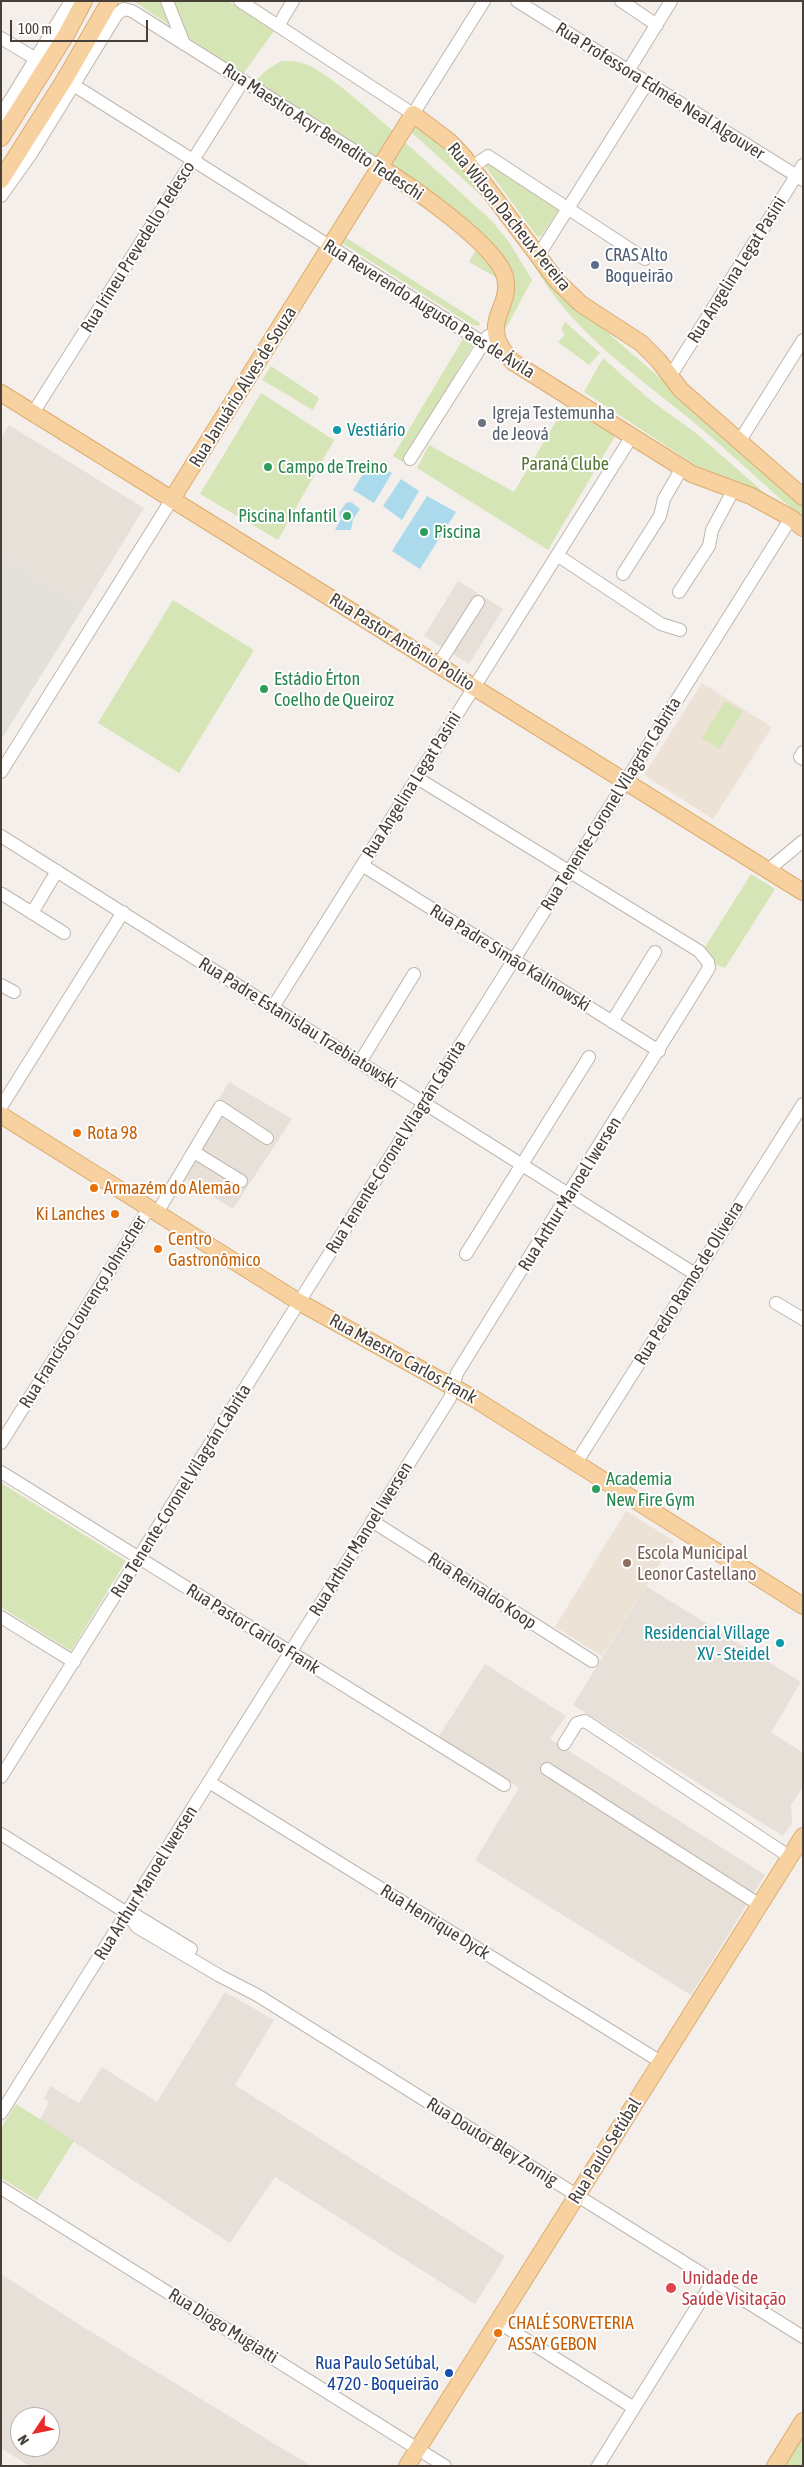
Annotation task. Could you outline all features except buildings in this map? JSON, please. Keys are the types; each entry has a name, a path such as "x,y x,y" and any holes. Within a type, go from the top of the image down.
{"main road":[{"path":"1,138 84,1"},
{"path":"5,173 65,79 117,5"},
{"name":"Rua Januário Alves de Souza","path":"172,500 414,114"},
{"name":"Rua Wilson Dacheux Pereira","path":"414,114 450,142 472,167 567,292 581,304 641,343 681,390 803,497"},
{"name":"Rua Maestro Acyr Benedito Tedeschi","path":"380,167 417,191 456,223 498,263 505,277 505,293 496,323"},
{"path":"496,323 499,342 513,362"},
{"name":"Rua Reverendo Augusto Paes de Ávila","path":"513,362 682,468 705,480 734,489 797,523"},
{"name":"Rua Pastor Antônio Polito","path":"1,393 803,892"},
{"name":"Rua Maestro Carlos Frank","path":"1,1115 299,1302 453,1386 803,1606"},
{"name":"Rua Paulo Setúbal","path":"407,2466 803,1836"},
{"path":"775,2466 803,2421"}],"street":[{"path":"1,115 71,1"},
{"path":"167,1 184,44"},
{"name":"Rua Wilson Dacheux Pereira","path":"240,1 414,114"},
{"path":"278,26 293,1"},
{"name":"Rua Januário Alves de Souza","path":"414,114 484,1"},
{"name":"Rua Professora Edmée Neal Algouver","path":"516,1 799,178"},
{"path":"621,1 657,25"},
{"path":"628,71 671,1"},
{"path":"1,196 75,86 117,14 117,5"},
{"name":"Rua Maestro Acyr Benedito Tedeschi","path":"117,5 132,10 380,167"},
{"path":"1,38 36,59"},
{"name":"Rua Irineu Prevedello Tedesco","path":"33,413 243,81"},
{"path":"538,256 647,83"},
{"name":"Rua Reverendo Augusto Paes de Ávila","path":"75,86 513,362"},
{"path":"472,167 488,156 645,259"},
{"name":"Rua Angelina Legat Pasini","path":"670,375 799,178 803,164"},
{"path":"410,459 496,323"},
{"path":"739,442 803,340"},
{"name":"Rua Angelina Legat Pasini","path":"272,1007 632,436"},
{"path":"623,574 660,516 664,499 682,468"},
{"path":"679,592 708,546 712,530 734,489"},
{"name":"Rua Januário Alves de Souza","path":"1,772 172,500"},
{"name":"Rua Tenente-Coronel Vilagrán Cabrita","path":"1,1777 625,781 797,523"},
{"path":"557,555 661,624 680,630"},
{"path":"438,665 478,602"},
{"path":"417,778 569,872"},
{"name":"Rua Padre Estanislau Trzebiatowski","path":"1,836 695,1274"},
{"path":"768,870 803,841"},
{"name":"Rua Padre Simão Kalinowski","path":"362,865 659,1051"},
{"path":"32,913 57,871"},
{"name":"Rua Arthur Manoel Iwersen","path":"1,2113 450,1398 457,1373 706,976 708,962 699,951 569,872"},
{"path":"2,894 64,933"},
{"path":"1,1107 123,912"},
{"path":"612,1022 655,952"},
{"path":"360,1062 414,974"},
{"path":"1,984 14,992"},
{"path":"466,1254 589,1057"},
{"name":"Rua Pedro Ramos de Oliveira","path":"576,1463 803,1104"},
{"name":"Rua Francisco Lourenço Johnscher","path":"1,1442 153,1210 194,1152 220,1107 267,1138"},
{"path":"194,1152 241,1181"},
{"path":"776,1303 803,1319"},
{"name":"Rua Pastor Carlos Frank","path":"1,1472 504,1785"},
{"name":"Rua Reinaldo Koop","path":"372,1521 592,1662"},
{"path":"1,1617 74,1662"},
{"path":"564,1744 577,1723 584,1722 790,1857"},
{"path":"547,1769 760,1905"},
{"name":"Rua Henrique Dyck","path":"209,1782 661,2062"},
{"name":"Rua Doutor Bley Zornig","path":"1,1834 127,1913 137,1927 220,1976 258,1995 803,2337"},
{"name":"Rua Diogo Mugiatti","path":"1,2188 445,2466"},
{"path":"598,2466 714,2281"},
{"path":"498,2322 634,2408"}],"shaded area":[{"path":"9,425 144,508 83,608 1,558 1,437"},
{"path":"1,558 83,608 1,740"},
{"path":"458,581 503,609 469,664 424,636"},
{"path":"702,683 772,727 713,819 644,775"},
{"path":"229,1082 292,1119 233,1209 187,1180 178,1193 172,1177"},
{"name":"Escola Municipal Leonor Castellano","path":"626,1511 674,1541 602,1656 555,1627"},
{"path":"646,1586 801,1682 771,1732 803,1753 803,1787 791,1805 792,1823 783,1836 573,1705"},
{"path":"485,1664 566,1716 550,1739 765,1875 691,1995 475,1860 519,1788 439,1736"},
{"path":"225,1992 274,2020 235,2085 505,2256 475,2304 275,2177 230,2243 40,2120 49,2102 44,2099 50,2086 79,2103 102,2067 157,2102"},
{"path":"1,2274 83,2327 311,2466 29,2466 15,2457 60,2457 60,2407 10,2407 10,2454 1,2448"}],"green space":[{"path":"228,1 274,31 243,74 135,2"},
{"path":"281,61 301,63 318,71 341,87 396,133 379,161 255,81 268,69"},
{"path":"413,123 438,138 509,221 408,129"},
{"path":"405,142 493,222 509,242 532,280 505,330 501,326 512,294 512,274 389,165"},
{"path":"489,162 559,209 542,235 539,237 536,235 485,166"},
{"path":"345,237 480,323 479,326 472,325 342,243"},
{"path":"475,251 492,266 497,278 469,262"},
{"path":"533,264 567,297 803,503 803,522 790,507 713,438 622,364 583,329 548,288"},
{"path":"565,322 600,353 589,365 558,342 565,335 561,329"},
{"path":"463,339 473,345 403,462 393,456"},
{"path":"603,358 649,399 697,434 775,502 706,472 584,392"},
{"path":"271,366 319,398 313,410 262,380"},
{"name":"Campo de Treino","path":"261,393 334,440 278,540 200,494"},
{"name":"Paraná Clube","path":"565,406 615,436 548,550 417,468 429,445 514,492"},
{"path":"173,600 254,650 179,773 98,723"},
{"path":"725,701 743,712 719,749 702,738"},
{"path":"751,874 775,889 725,968 716,965 713,957 705,947"},
{"path":"1,1483 126,1561 71,1651 1,1607"},
{"path":"16,2104 74,2141 37,2200 1,2178 1,2128"},
{"path":"803,2418 803,2466 770,2466"}],"water":[{"path":"371,461 392,473 374,503 353,490"},
{"name":"Piscina","path":"401,479 419,491 402,520 383,506"},
{"name":"Piscina","path":"427,496 456,512 420,569 392,551"},
{"name":"Piscina Infantil","path":"351,502 360,509 353,519 351,530 335,530 341,519 339,513 346,503"}],"place":[{"name":"CRAS Alto Boqueirão","path":"595,265"},
{"name":"Igreja Testemunha de Jeová","path":"482,423"},
{"name":"Vestiário","path":"337,430"},
{"name":"Campo de Treino","path":"268,467"},
{"name":"Piscina Infantil","path":"347,516"},
{"name":"Piscina","path":"424,532"},
{"name":"Estádio Érton Coelho de Queiroz","path":"264,689"},
{"name":"Rota 98","path":"77,1133"},
{"name":"Armazém do Alemão","path":"94,1188"},
{"name":"Ki Lanches","path":"115,1214"},
{"name":"Centro Gastronômico","path":"158,1249"},
{"name":"Academia New Fire Gym","path":"596,1489"},
{"name":"Escola Municipal Leonor Castellano","path":"627,1563"},
{"name":"Residencial Village XV - Steidel","path":"780,1643"},
{"name":"Unidade de Saúde Visitação","path":"671,2288"},
{"name":"CHALÉ SORVETERIA ASSAY GEBON","path":"498,2333"},
{"name":"Rua Paulo Setúbal, 4720 - Boqueirão","path":"449,2373"}]}
